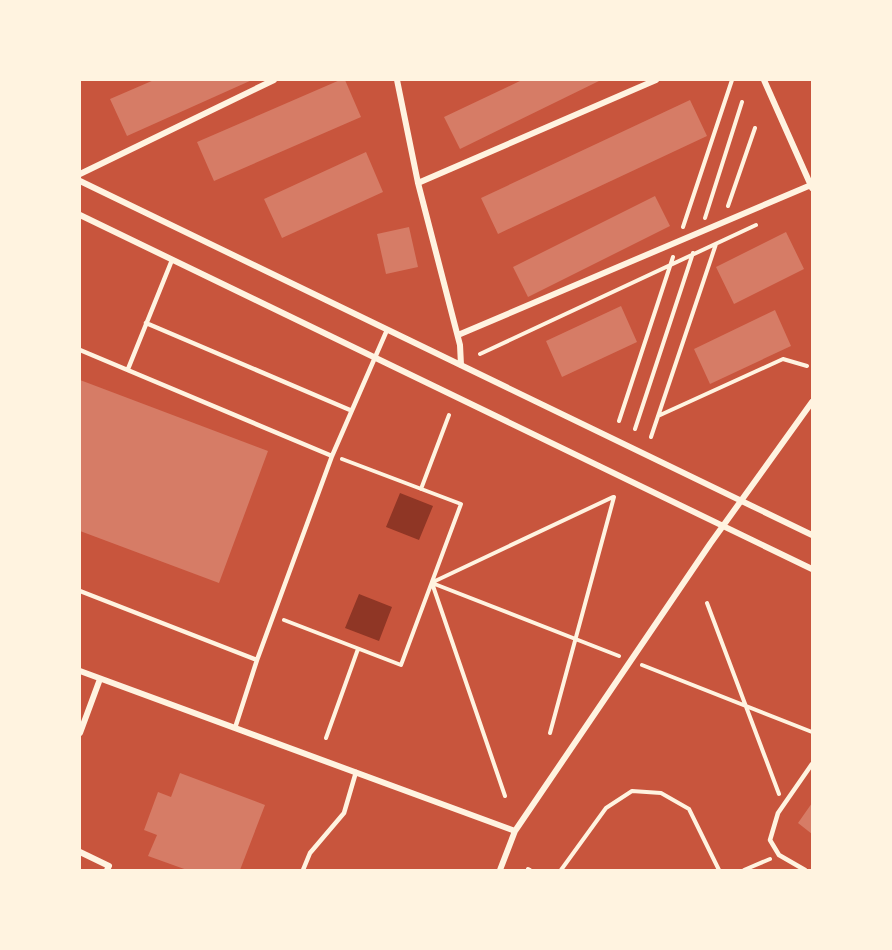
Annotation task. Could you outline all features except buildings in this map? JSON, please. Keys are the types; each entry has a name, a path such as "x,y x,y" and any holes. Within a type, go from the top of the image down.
{"street":[{"path":"80,174 274,80"},
{"path":"397,80 418,183 458,335 461,365"},
{"path":"418,183 656,80"},
{"path":"458,335 812,186 764,80"},
{"path":"80,182 813,535"},
{"path":"80,215 813,569"},
{"path":"500,870 515,831 724,526 813,402"},
{"path":"80,671 515,831"},
{"path":"80,733 100,679"},
{"path":"80,852 110,869"}],"lane":[{"path":"128,369 172,260"},
{"path":"146,323 350,410"},
{"path":"235,728 256,660 332,456 350,410 387,330"},
{"path":"80,350 332,456"},
{"path":"80,591 256,660"},
{"path":"805,870 779,855 772,846 770,834 783,806 813,764"},
{"path":"303,870 310,854 344,813 356,772"}],"path":[{"path":"634,429 742,102"},
{"path":"651,437 755,129"},
{"path":"480,354 759,223"},
{"path":"657,416 783,359 807,366"},
{"path":"421,489 449,416"},
{"path":"273,616 401,665 432,583 461,504 332,456"},
{"path":"432,583 614,497 549,733"},
{"path":"432,583 505,796"},
{"path":"708,603 783,806"},
{"path":"326,738 358,648"},
{"path":"561,870 606,808 632,791 661,793 689,809 719,870"},
{"path":"744,870 779,855"}],"shaded area":[{"path":"400,493 433,506 419,540 386,527"},
{"path":"359,594 392,607 379,641 345,628"}]}
